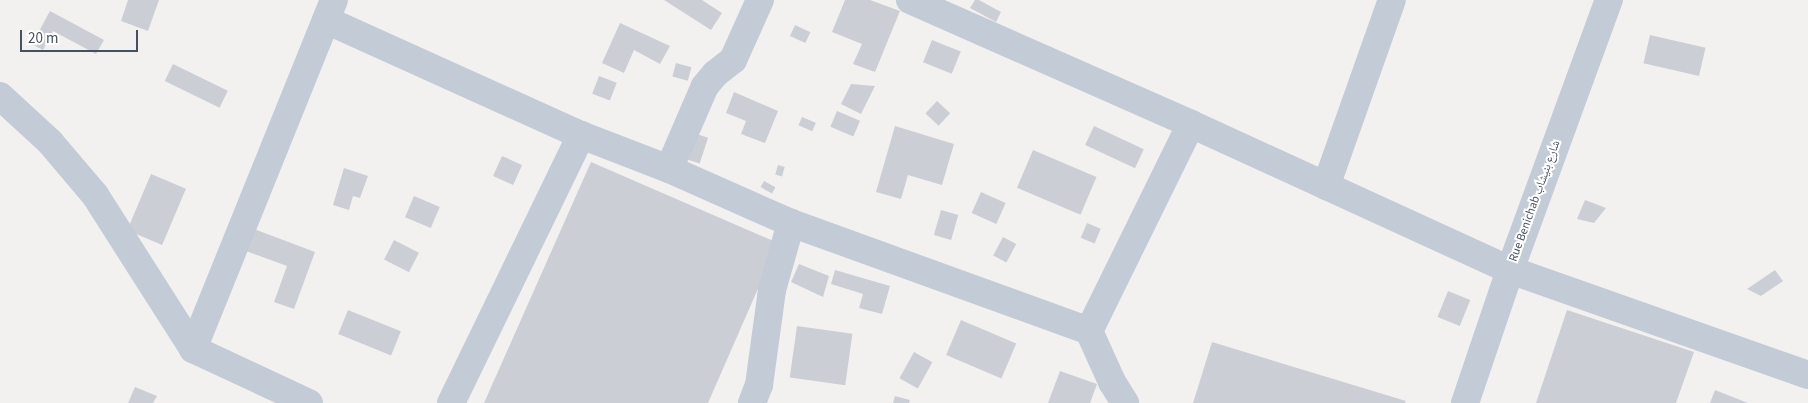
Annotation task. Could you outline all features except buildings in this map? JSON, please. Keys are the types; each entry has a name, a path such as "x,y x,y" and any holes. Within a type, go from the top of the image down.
{"street":[{"path":"669,170 705,86 715,74 733,60 760,0"},
{"path":"910,0 1191,124 1510,270 1808,375"},
{"path":"1326,186 1392,0"},
{"name":"Rue Benichab شارع بنيشاب","path":"1465,403 1510,270 1609,0"},
{"path":"193,349 330,10 581,135 669,170 791,223 1089,331 1112,382 1125,403"},
{"path":"0,96 50,142 95,195 193,349 308,403"},
{"path":"1089,331 1191,124"},
{"path":"451,403 581,135"},
{"path":"752,403 759,385 772,290 791,223"}]}
